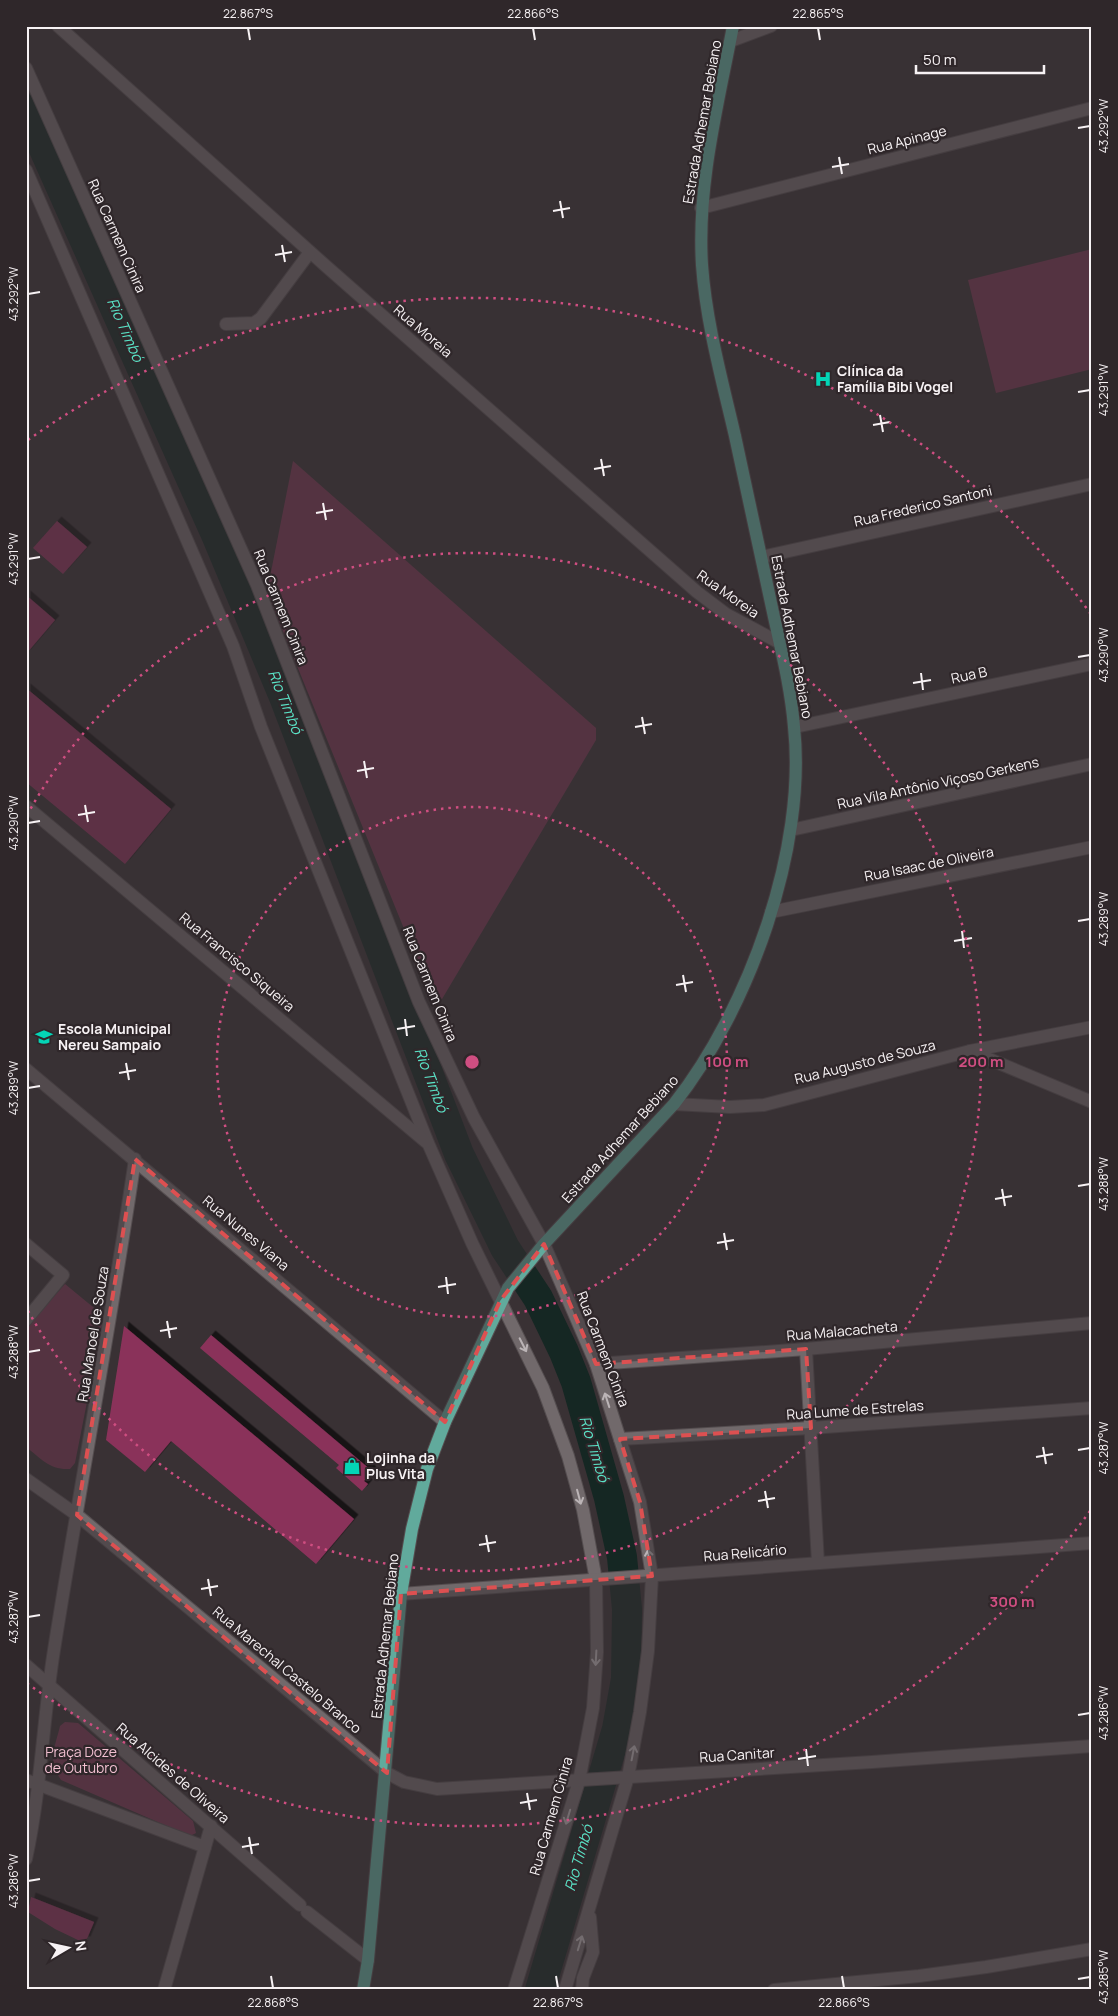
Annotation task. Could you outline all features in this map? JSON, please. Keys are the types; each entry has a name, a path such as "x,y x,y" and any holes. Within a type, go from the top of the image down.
{"main road":[{"name":"Estrada Adhemar Bebiano","path":"363,1990 368,1960 387,1773 402,1594 412,1529 427,1469 444,1422 508,1288 534,1255 674,1104 690,1084 728,1020 771,912 791,830 796,765 795,728 762,557 712,334 702,267 701,208 733,26"}],"street":[{"path":"731,41 772,26"},
{"name":"Rua Moreia","path":"60,27 310,252 697,592 726,614 780,643"},
{"name":"Rua Carmem Cinira","path":"26,68 253,576 423,1010 474,1118 544,1244 596,1364 640,1502 646,1577 642,1695 590,1912 565,1990"},
{"name":"Rua Apinage","path":"701,208 1092,108"},
{"name":"Rua Carmem Cinira","path":"26,170 233,646 261,727 428,1143 500,1302 543,1388 568,1456 602,1580 593,1708 583,1780 514,1990"},
{"path":"226,324 254,323 261,318 310,252"},
{"name":"Rua Frederico Santoni","path":"762,557 1092,484"},
{"name":"Rua B","path":"795,728 1092,664"},
{"name":"Rua Vila Antônio Viçoso Gerkens","path":"791,830 1092,764"},
{"name":"Rua Francisco Siqueira","path":"26,806 428,1143"},
{"name":"Rua Isaac de Oliveira","path":"771,912 1092,847"},
{"name":"Rua Augusto de Souza","path":"674,1104 730,1107 764,1105 970,1051 1092,1027"},
{"path":"970,1051 1092,1102"},
{"name":"Rua Nunes Viana","path":"26,1069 135,1159 444,1422"},
{"name":"Rua Manoel de Souza","path":"26,1859 32,1782 112,1314 135,1159"},
{"path":"26,1244 63,1275 26,1320"},
{"name":"Rua Malacacheta","path":"596,1364 806,1349 1092,1323"},
{"path":"806,1349 818,1563"},
{"name":"Rua Lume de Estrelas","path":"620,1439 811,1428 1092,1408"},
{"name":"Rua Marechal Castelo Branco","path":"26,1479 77,1515 387,1773"},
{"name":"Rua Relicário","path":"402,1594 1092,1543"},
{"name":"Rua Alcides de Oliveira","path":"26,1666 212,1826 304,1909 368,1960"},
{"name":"Rua Canitar","path":"387,1773 411,1784 437,1789 1092,1746"},
{"path":"32,1782 205,1847"},
{"path":"164,1990 212,1826"},
{"path":"582,1990 583,1978 593,1952 590,1912"},
{"path":"774,1990 919,1976 1092,1949"},
{"path":"914,1990 919,1976"}],"highlighted area":[{"path":"135,1159 445,1422 500,1301 544,1244 596,1364 806,1349 811,1428 620,1439 640,1502 652,1576 401,1594 387,1773 77,1515"}],"green space":[{"path":"1092,249 1092,369 996,393 968,280"},
{"path":"293,461 596,728 596,740 442,999 431,995 267,592"},
{"path":"65,1284 99,1312 102,1325 75,1463 70,1469 51,1466 26,1447 26,1329"},
{"name":"Praça Doze de Outubro","path":"65,1722 78,1723 193,1821 196,1833 190,1836 61,1780 54,1766 53,1753 60,1726"}],"building":[{"path":"57,521 87,547 63,574 33,548"},
{"path":"26,595 55,620 26,654"},
{"path":"26,688 171,809 125,864 26,782"},
{"path":"124,1326 354,1519 316,1564 171,1441 145,1472 106,1440"},
{"path":"211,1335 372,1471 364,1481 368,1484 362,1491 336,1468 339,1465 200,1348"},
{"path":"31,1897 94,1922 86,1941 78,1940 55,1929 28,1912"}],"waterway":[{"name":"Rio Timbó","path":"26,109 217,537 284,697 459,1154 505,1248 538,1298 564,1352 576,1382 609,1498 622,1557 627,1609 626,1679 617,1729 540,1990"}],"place":[{"name":"Clínica da Família Bibi Vogel","path":"823,379"},
{"name":"Escola Municipal Nereu Sampaio","path":"44,1037"},
{"name":"Lojinha da Plus Vita","path":"352,1466"}]}
